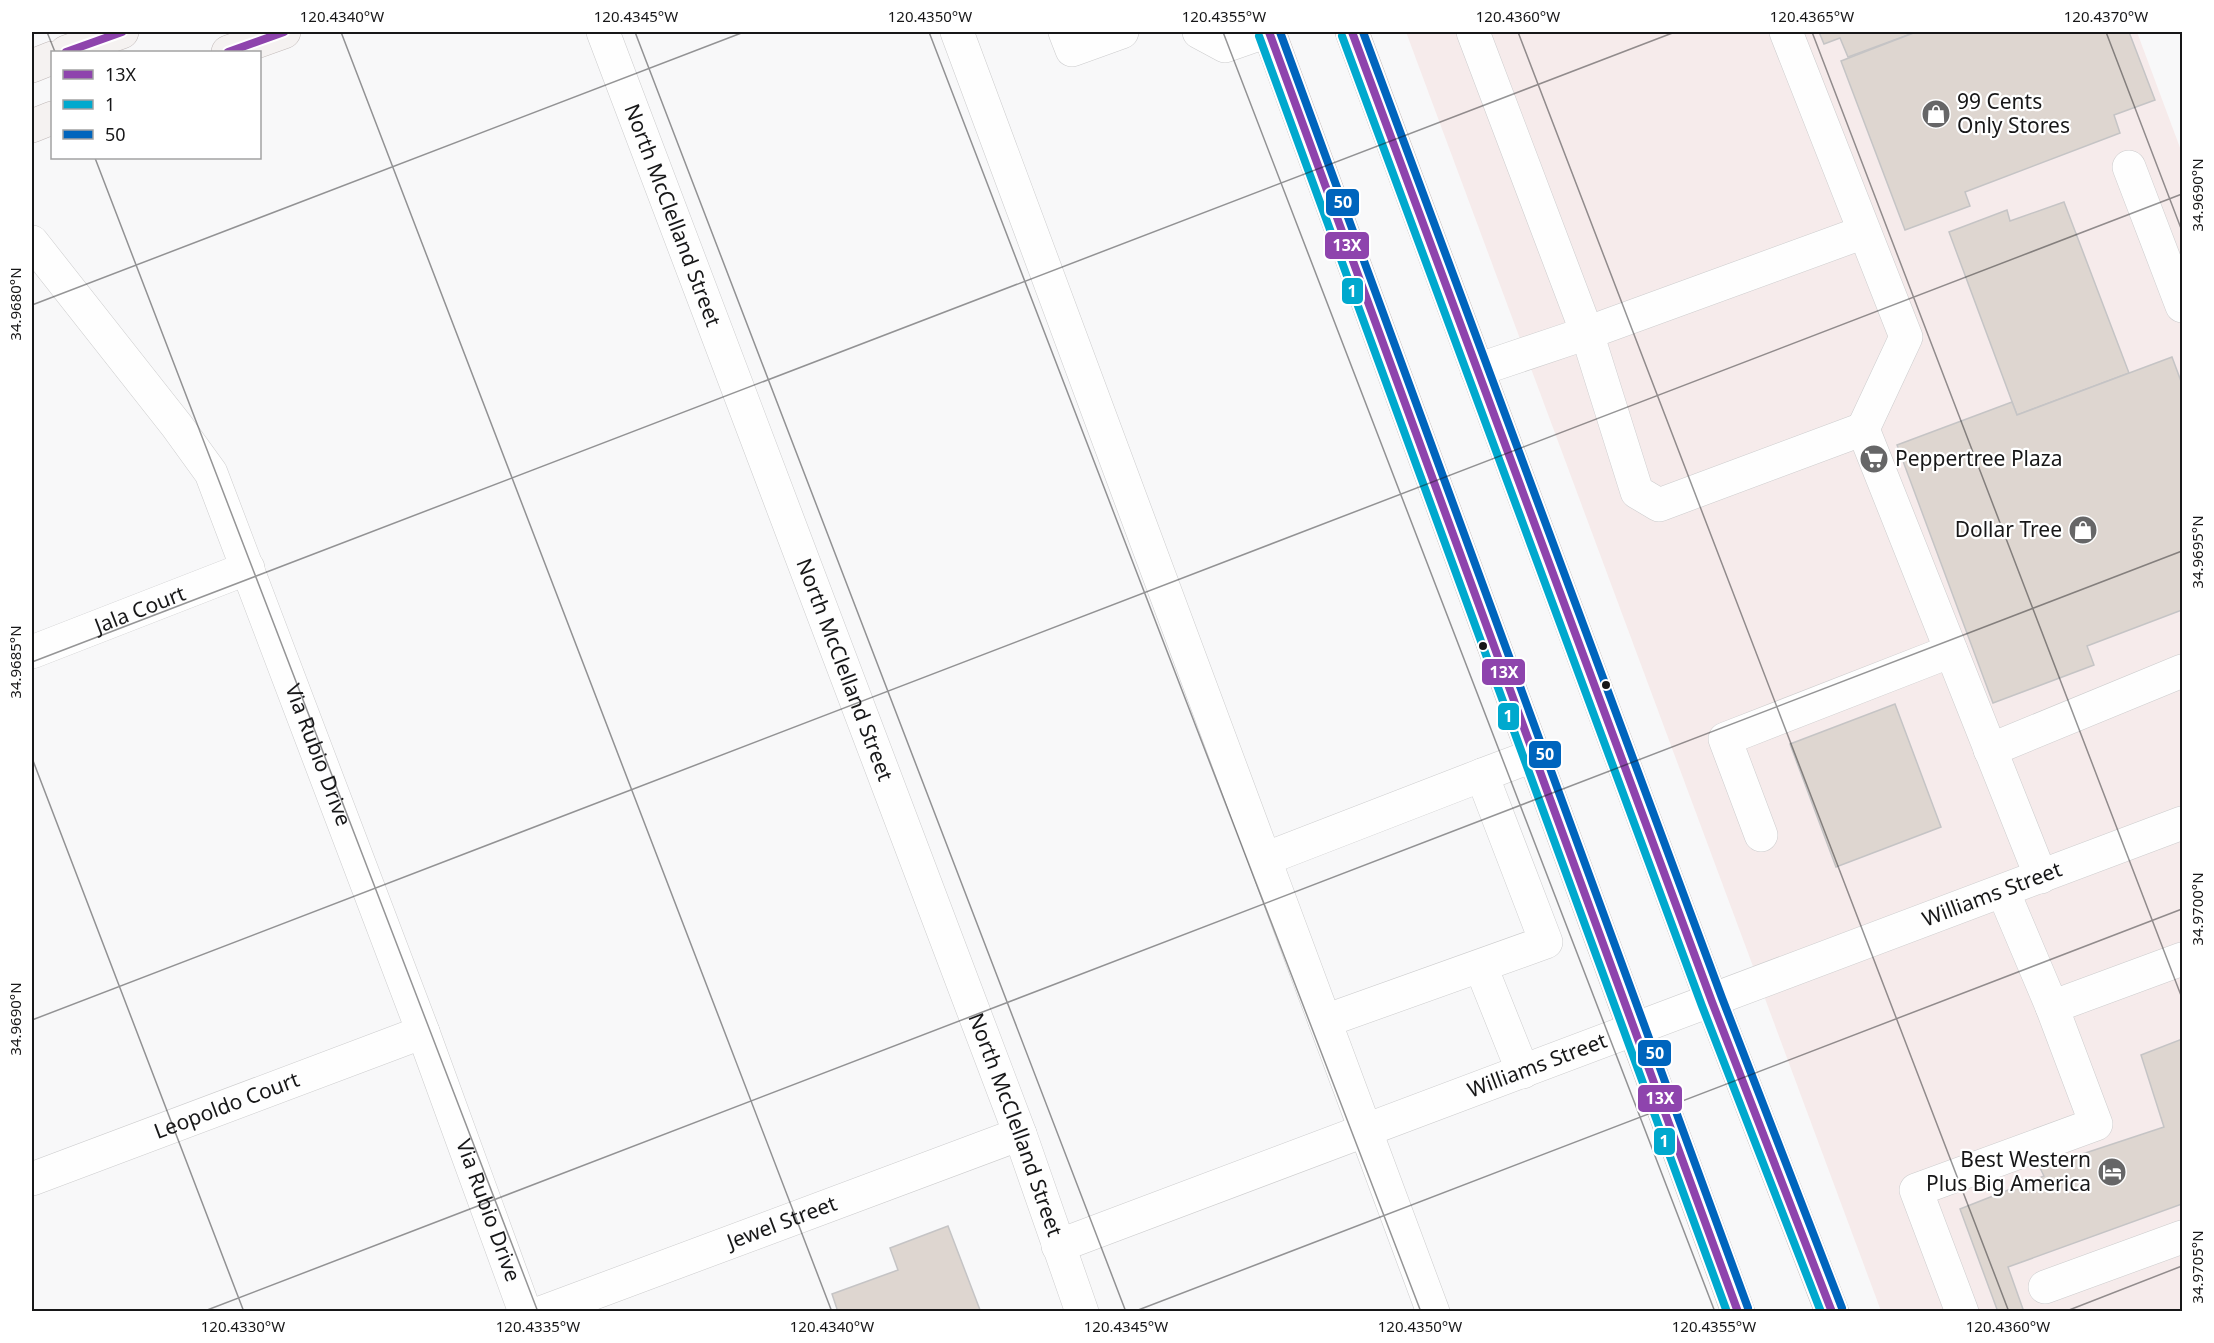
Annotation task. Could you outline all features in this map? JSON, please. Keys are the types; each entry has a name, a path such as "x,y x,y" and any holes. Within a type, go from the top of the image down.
{"main road":[{"path":"69,51 122,32"},
{"path":"231,51 284,32"},
{"path":"1267,32 1738,1311"},
{"path":"1352,32 1712,1002 1832,1311"},
{"path":"32,66 51,58"},
{"path":"32,126 51,118"}],"street":[{"name":"North McClelland Street","path":"603,32 1020,1134 1082,1311"},
{"path":"957,32 1433,1311"},
{"path":"1065,32 1072,50 1122,32"},
{"path":"1199,32 1226,46 1267,32"},
{"path":"1473,32 1587,333 1637,492 1659,504 1863,429 1906,338 1786,32"},
{"path":"2129,166 2182,306"},
{"path":"1477,370 1587,333 1864,232"},
{"name":"Via Rubio Drive","path":"32,242 211,472 423,1032 525,1311"},
{"path":"1863,429 2040,878"},
{"name":"Jala Court","path":"32,652 248,568"},
{"path":"1761,835 1725,739 1951,651"},
{"path":"1990,750 2182,671"},
{"path":"1265,859 1535,755"},
{"path":"1325,1021 1546,942 1482,775"},
{"name":"Williams Street","path":"1058,1246 1712,1002 2182,823"},
{"path":"1962,1311 1916,1190 2096,1124 2052,1007 2003,891"},
{"path":"2052,1007 2182,959"},
{"path":"1480,967 1524,1072"},
{"name":"Leopoldo Court","path":"32,1179 423,1032"},
{"name":"Jewel Street","path":"543,1311 1020,1134"},
{"path":"2045,1287 2182,1237"}],"shaded area":[{"name":"Peppertree Plaza","path":"1406,32 2137,32 2182,153 2182,1311 1881,1311"}],"building":[{"path":"1819,32 1916,32 1848,57 1840,38 1824,44"},
{"path":"1916,32 2129,32 2155,100 2114,115 2120,133 1965,192 1970,206 1905,230 1841,61"},
{"path":"2064,202 2129,373 2017,415 1949,232 2007,210 2010,221"},
{"path":"2172,357 2182,384 2182,610 2087,646 2094,665 1993,703 1897,445 2012,402 2017,415"},
{"path":"1895,704 1941,827 1836,867 1790,744"},
{"name":"Best Western Plus Big America","path":"2182,1039 2182,1204 2008,1267 2024,1312 1998,1312 1960,1209 2044,1176 2040,1168 2164,1127 2141,1055"},
{"path":"948,1226 980,1310 838,1312 832,1294 898,1270 890,1248"}],"transit line":[{"name":"13X","path":"69,51 122,32"},
{"name":"13X","path":"231,51 284,32"},
{"name":"13X","path":"1269,32 1738,1312"},
{"name":"50","path":"1280,32 1748,1308"},
{"name":"13X","path":"1352,32 1712,1002 1832,1312"},
{"name":"50","path":"1363,32 1722,998 1842,1308"},
{"name":"1","path":"1259,36 1727,1312"},
{"name":"1","path":"1342,36 1702,1006 1821,1312"}],"place":[{"name":"99 Cents Only Stores","path":"1936,114"},
{"name":"Peppertree Plaza","path":"1874,459"},
{"name":"Dollar Tree","path":"2083,530"},
{"name":"Best Western Plus Big America","path":"2112,1172"}]}
